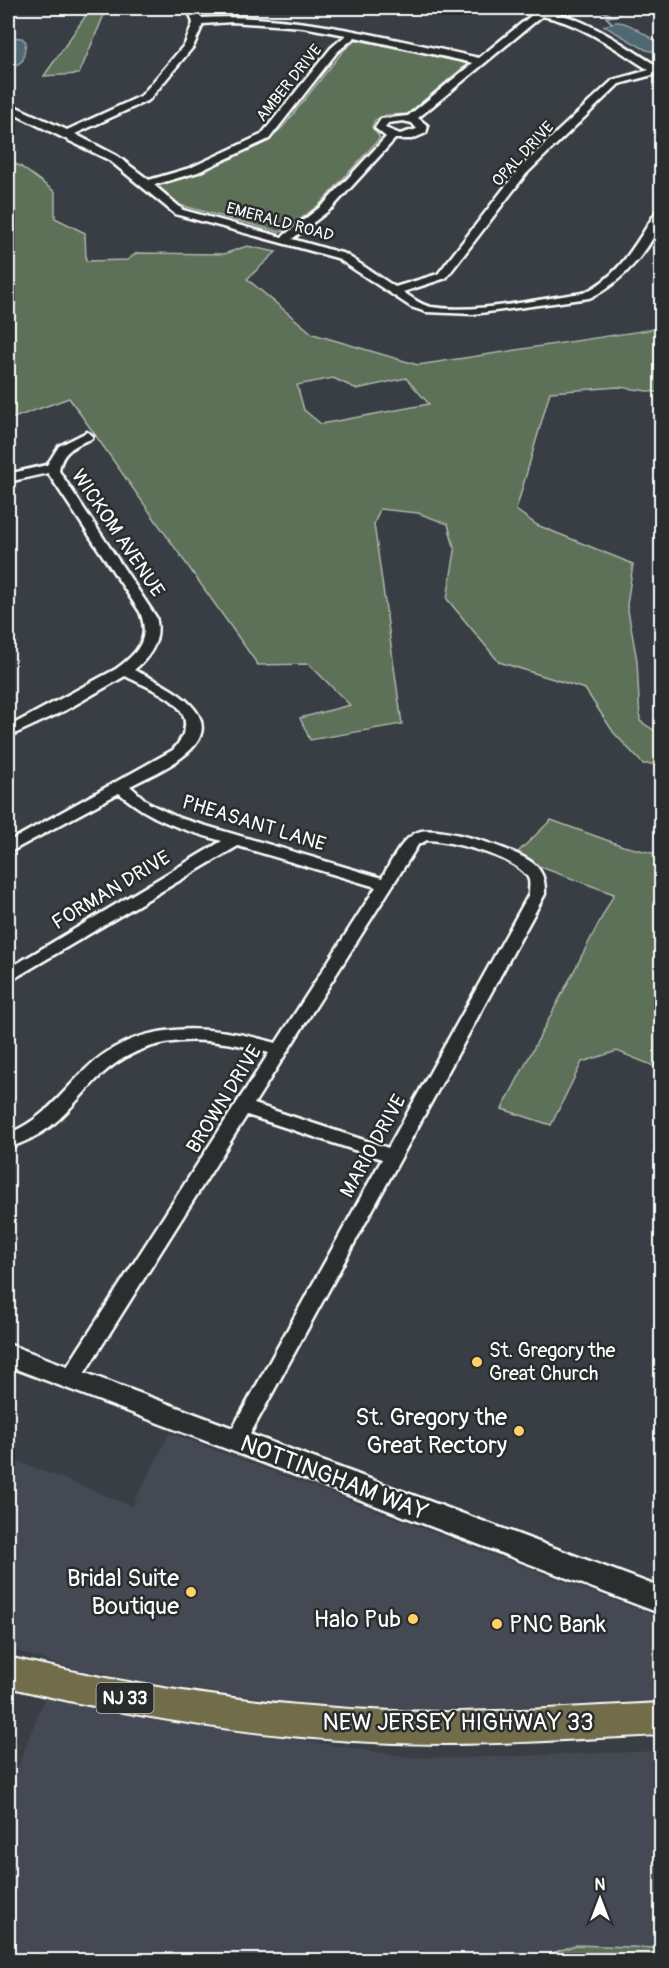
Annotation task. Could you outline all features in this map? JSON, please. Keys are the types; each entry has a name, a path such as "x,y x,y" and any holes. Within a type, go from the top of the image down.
{"main road":[{"name":"NEW JERSEY HIGHWAY 33","path":"8,1672 100,1694 185,1708 327,1724 511,1727 662,1719"}],"street":[{"path":"65,135 145,98 190,45 198,21 192,8"},
{"path":"518,8 543,10 596,33 659,72"},
{"path":"411,119 543,10"},
{"path":"198,21 253,19 351,35 479,61"},
{"name":"AMBER DRIVE","path":"148,184 194,170 265,137 334,50 351,35"},
{"name":"OPAL DRIVE","path":"394,291 442,276 522,172 616,82 659,72"},
{"name":"EMERALD ROAD","path":"8,107 112,158 148,184 162,201 179,212 286,239 342,256 415,305 430,310 458,312 585,296 601,291 617,278 662,211"},
{"path":"397,118 411,119 422,124 422,131 410,136 392,136 381,130 381,124 397,118"},
{"path":"286,239 328,206 392,136"},
{"name":"WICKOM AVENUE","path":"8,733 125,671 145,652 150,642 151,621 52,468 56,455 62,448 87,436"},
{"path":"8,478 52,468"},
{"path":"8,848 178,753 192,738 195,720 185,704 125,671"},
{"name":"PHEASANT LANE","path":"120,786 159,815 386,884"},
{"name":"BROWN DRIVE","path":"70,1379 413,841 424,835 432,835 518,859 534,870"},
{"name":"FORMAN DRIVE","path":"8,976 236,840"},
{"name":"MARIO DRIVE","path":"236,1441 537,894 539,878 534,870"},
{"path":"8,1142 42,1125 69,1101 94,1071 125,1050 144,1042 174,1035 206,1033 228,1035 280,1050"},
{"path":"243,1107 393,1156"},
{"name":"NOTTINGHAM WAY","path":"8,1355 662,1601"}],"shaded area":[{"path":"170,1433 661,1618 661,1700 481,1709 382,1709 297,1703 145,1683 59,1665 8,1648 8,1457 132,1506"},
{"path":"45,1696 139,1716 411,1757 457,1758 661,1751 661,1950 576,1945 532,1960 8,1960 8,1793"}],"green space":[{"path":"76,8 106,10 79,74 44,76 87,14"},
{"path":"356,40 464,61 467,64 408,114 386,115 375,120 372,127 380,138 320,204 285,231 279,232 180,205 157,186 195,174 266,141 283,127 343,51"},
{"path":"8,161 20,166 55,192 55,218 85,233 86,261 127,260 137,253 224,254 247,246 276,252 247,279 313,334 418,365 661,328 661,393 619,387 550,392 516,510 537,525 633,564 627,605 637,661 640,721 661,735 660,764 643,764 614,733 585,689 499,662 447,599 455,551 448,524 418,513 380,509 374,524 402,724 310,740 300,718 350,705 309,664 258,665 69,398 8,420","holes":["333,378 357,389 406,378 429,404 321,424 304,410 297,385"]},
{"path":"551,820 623,846 661,855 661,1069 617,1051 582,1062 551,1125 502,1109 614,894 513,857"},
{"path":"576,1945 655,1948 661,1950 661,1960 532,1960"}],"water":[{"path":"616,22 627,24 661,43 661,53 646,50 604,26"},
{"path":"8,37 22,38 26,42 23,60 8,72"}],"waterway":[{"path":"595,8 611,15"},
{"path":"644,13 662,10"},
{"path":"612,23 606,17 620,15"}],"place":[{"name":"St. Gregory the Great Church","path":"477,1362"},
{"name":"St. Gregory the Great Rectory","path":"519,1431"},
{"name":"Bridal Suite Boutique","path":"191,1592"},
{"name":"Halo Pub","path":"413,1619"},
{"name":"PNC Bank","path":"497,1624"}]}
